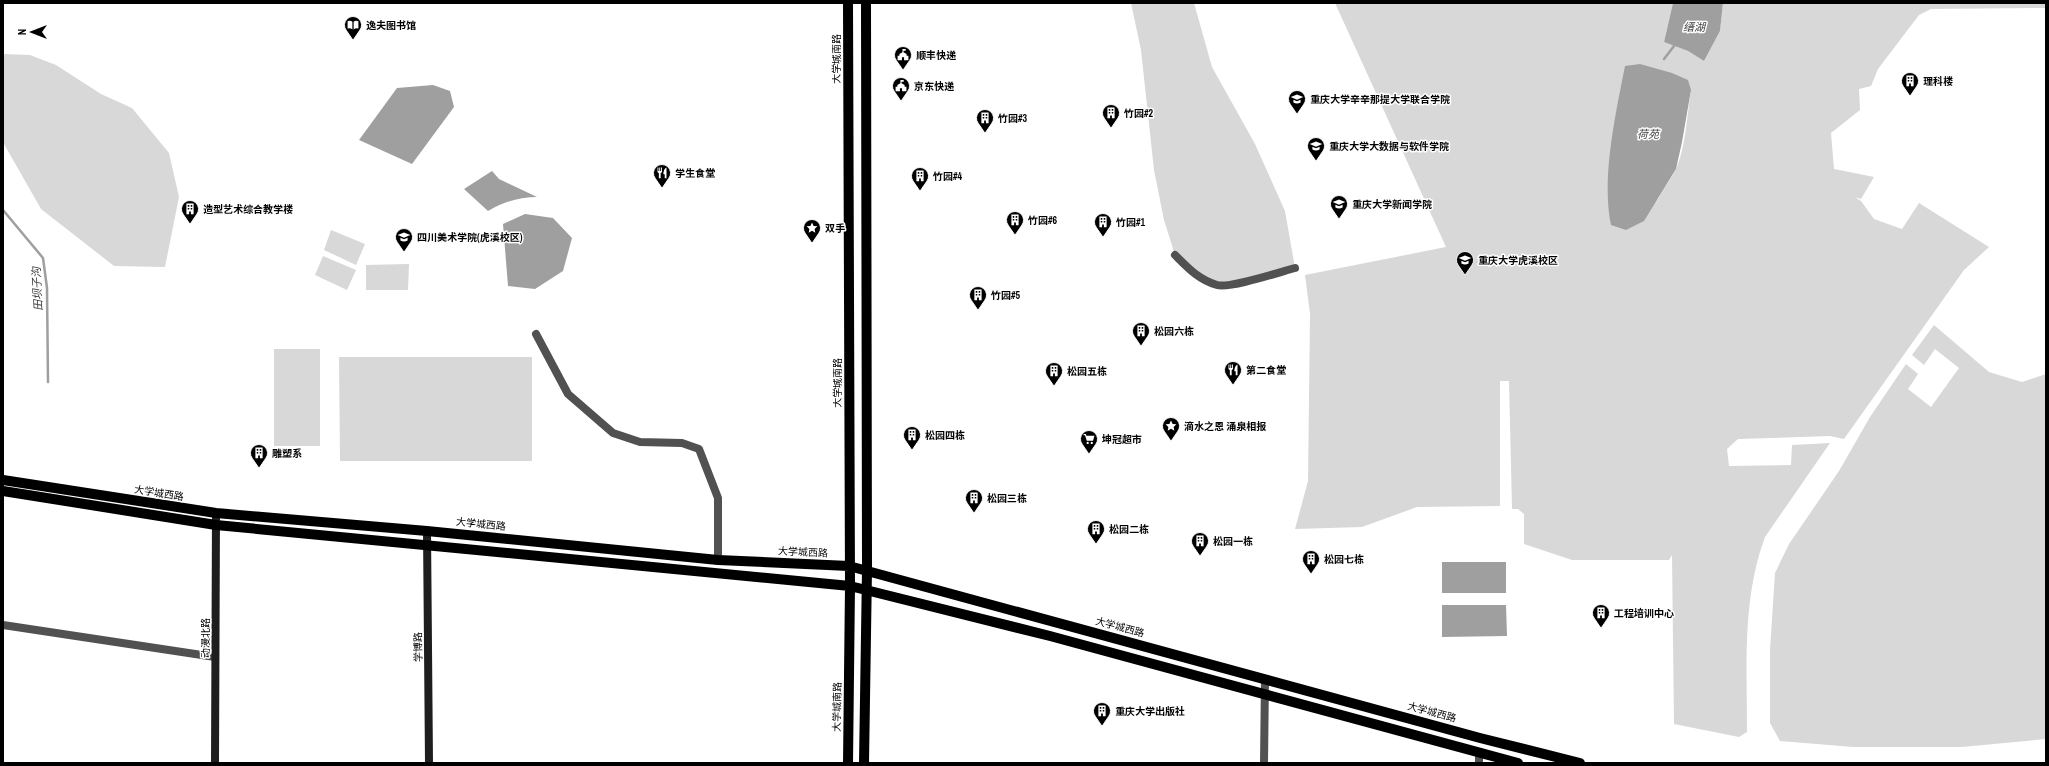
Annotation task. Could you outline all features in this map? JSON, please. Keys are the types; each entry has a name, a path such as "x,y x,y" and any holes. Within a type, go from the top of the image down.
{"main road":[{"name":"大学城南路","path":"848,3 850,586 848,763"},
{"path":"864,763 867,570 866,3"},
{"name":"大学城西路","path":"3,480 216,513 427,531 718,560 849,566 1480,738 1580,763"},
{"path":"3,491 216,525 850,586 1050,636 1264,694 1479,758 1518,763"}],"street":[{"path":"1175,255 1196,275 1219,286 1242,282 1295,268"},
{"path":"536,334 568,394 613,433 640,442 682,444 699,449 718,498 718,560"},
{"name":"动漫北路","path":"215,763 216,513"},
{"name":"学博路","path":"427,531 429,763"},
{"path":"3,625 215,657"},
{"path":"1264,678 1264,763"}],"shaded area":[{"path":"1131,3 1194,3 1212,67 1255,144 1285,211 1295,268 1219,286 1175,255 1164,220 1154,170 1141,50"},
{"path":"1335,3 1673,3 1664,42 1688,51 1704,61 1720,31 1723,3 2046,3 2046,8 1931,9 1919,15 1878,69 1871,86 1859,89 1860,110 1831,133 1834,169 1874,177 1861,199 1855,197 1861,201 1874,219 1902,229 1919,203 1989,247 1964,270 1844,439 1830,436 1738,439 1727,449 1729,466 1791,465 1792,445 1830,443 1765,537 1752,584 1749,609 1747,633 1747,732 1739,737 1674,724 1672,555 1669,560 1572,560 1524,544 1524,514 1518,509 1512,509 1509,381 1500,381 1500,506 1417,507 1362,527 1295,529 1308,481 1310,314 1305,275 1446,247","holes":["1691,90 1682,151 1676,169 1656,204"]},
{"path":"3,54 30,55 56,65 101,94 132,108 169,153 179,197 165,267 114,266 41,209 4,144"},
{"path":"331,230 365,244 356,265 324,250"},
{"path":"323,256 356,270 347,290 315,275"},
{"path":"409,264 408,290 366,290 366,265"},
{"path":"1934,325 1989,372 2022,382 2046,374 2046,739 1962,747 1853,747 1780,741 1770,723 1770,650 1775,573 1789,544 1839,471 1870,417 1906,364 1918,374 1908,389 1931,407 1959,368 1935,349 1924,365 1912,355"},
{"path":"274,349 320,349 320,446 274,446"},
{"path":"339,357 532,357 532,461 340,461"}],"water":[{"name":"缙湖","path":"1673,3 1723,3 1720,31 1704,61 1688,51 1664,42"},
{"name":"荷苑","path":"1640,64 1672,73 1688,80 1691,90 1676,169 1644,221 1626,230 1611,225 1608,207 1609,167 1614,124 1625,66"},
{"path":"433,85 450,91 454,107 412,164 359,140 397,88"},
{"path":"492,171 499,179 537,197 511,201 488,211 464,189"},
{"path":"525,214 553,218 572,238 563,271 535,289 508,286 503,224"},
{"path":"1442,562 1506,562 1506,593 1442,593"},
{"path":"1442,605 1506,605 1507,636 1442,637"}],"waterway":[{"path":"1664,59 1674,46"},
{"name":"田坝子沟","path":"3,210 43,258 47,288 48,382"}],"place":[{"name":"逸夫图书馆","path":"353,40"},
{"name":"顺丰快递","path":"903,70"},
{"name":"理科楼","path":"1910,96"},
{"name":"京东快递","path":"901,101"},
{"name":"重庆大学辛辛那提大学联合学院","path":"1297,114"},
{"name":"竹园#2","path":"1111,128"},
{"name":"竹园#3","path":"985,133"},
{"name":"重庆大学大数据与软件学院","path":"1316,161"},
{"name":"学生食堂","path":"662,188"},
{"name":"竹园#4","path":"920,191"},
{"name":"重庆大学新闻学院","path":"1339,219"},
{"name":"造型艺术综合教学楼","path":"190,224"},
{"name":"竹园#6","path":"1015,235"},
{"name":"竹园#1","path":"1103,237"},
{"name":"双手","path":"812,243"},
{"name":"四川美术学院(虎溪校区)","path":"404,252"},
{"name":"重庆大学虎溪校区","path":"1465,275"},
{"name":"竹园#5","path":"978,310"},
{"name":"松园六栋","path":"1141,346"},
{"name":"第二食堂","path":"1233,385"},
{"name":"松园五栋","path":"1054,386"},
{"name":"滴水之恩 涌泉相报","path":"1171,441"},
{"name":"松园四栋","path":"912,450"},
{"name":"坤冠超市","path":"1089,454"},
{"name":"雕塑系","path":"259,468"},
{"name":"松园三栋","path":"974,513"},
{"name":"松园二栋","path":"1096,544"},
{"name":"松园一栋","path":"1200,556"},
{"name":"松园七栋","path":"1311,574"},
{"name":"工程培训中心","path":"1601,628"},
{"name":"重庆大学出版社","path":"1102,726"}]}
